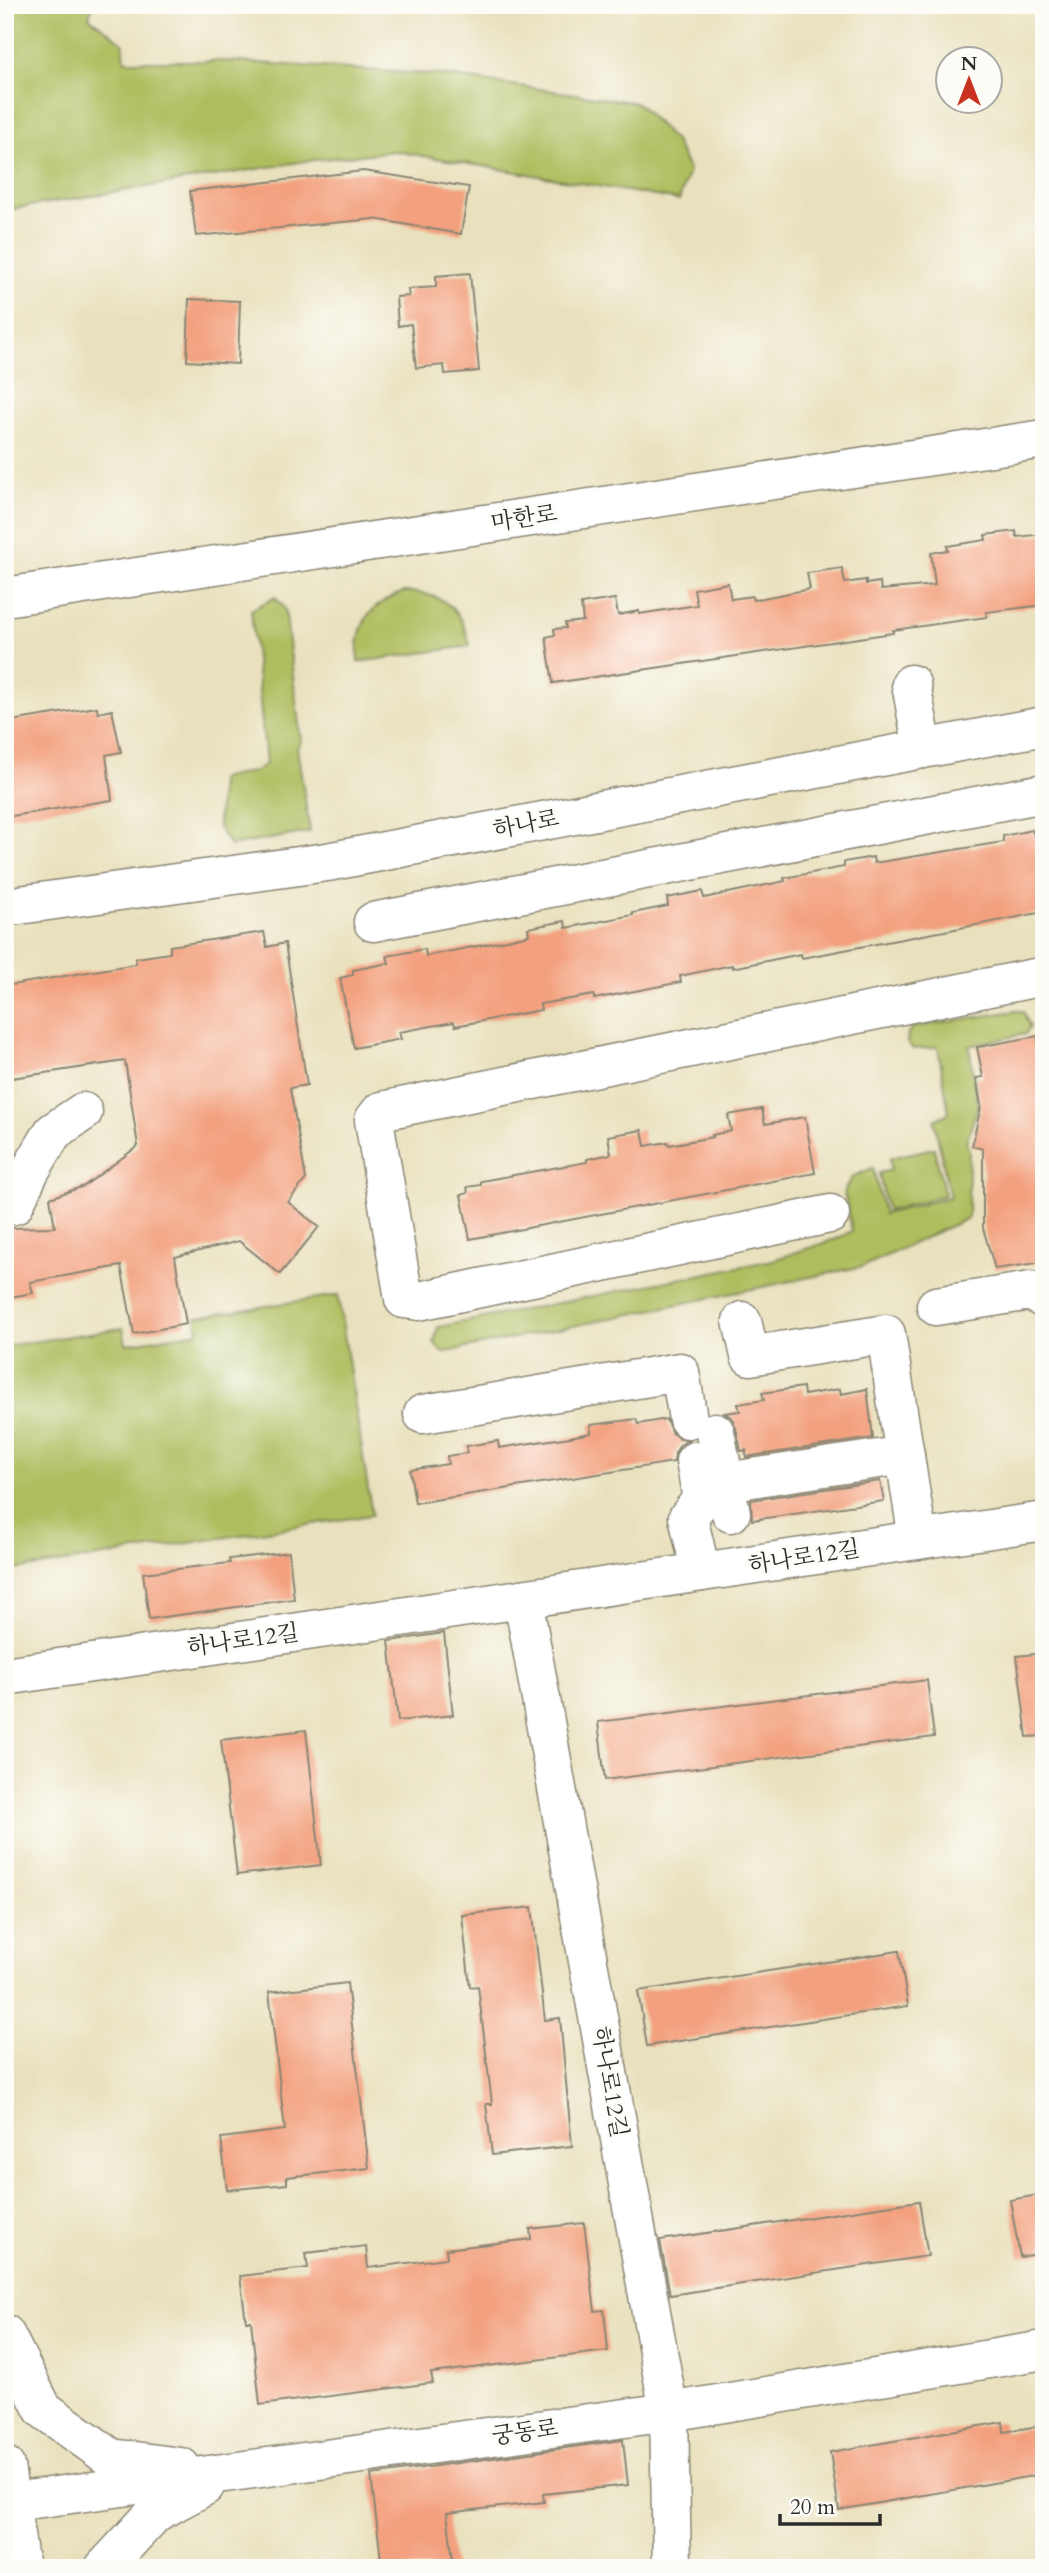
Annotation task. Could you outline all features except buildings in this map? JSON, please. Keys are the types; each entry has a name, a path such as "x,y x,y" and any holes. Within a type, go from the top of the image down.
{"street":[{"name":"마한로","path":"5,597 1044,439"},
{"path":"911,684 923,749"},
{"name":"하나로","path":"5,907 327,862 1044,726"},
{"path":"373,922 1044,793"},
{"path":"830,1214 419,1301 404,1299 374,1120 381,1111 1044,976"},
{"path":"5,1206 14,1205 53,1132 83,1112"},
{"path":"936,1306 1031,1291 1044,1299"},
{"path":"742,1321 750,1356 886,1334 918,1540"},
{"path":"423,1414 680,1372 711,1461 702,1499 688,1517 701,1572"},
{"path":"711,1461 905,1455"},
{"name":"하나로12길","path":"6,1673 1044,1521"},
{"name":"하나로12길","path":"523,1598 669,2413 672,2568"},
{"path":"5,2334 43,2409 111,2458 228,2473"},
{"name":"궁동로","path":"8,2503 669,2413 1044,2350"},
{"path":"5,2466 8,2503 20,2568"},
{"path":"104,2568 155,2513 228,2473"}],"green space":[{"path":"5,5 93,5 89,17 123,43 125,61 226,61 442,75 637,103 675,141 689,171 679,200 395,151 306,161 5,210"},
{"path":"404,592 429,595 448,605 462,622 470,646 358,662 359,637 367,618 381,603"},
{"path":"275,597 285,609 301,742 297,748 310,832 230,846 218,827 220,779 255,771 266,764 251,610"},
{"path":"1023,1011 1030,1027 1025,1034 969,1046 978,1106 966,1143 969,1150 968,1218 864,1266 442,1353 434,1342 438,1327 773,1260 836,1239 852,1231 844,1192 852,1177 873,1168 884,1214 950,1197 934,1120 949,1113 938,1047 913,1049 907,1043 908,1033 912,1027"},
{"path":"934,1148 945,1195 887,1211 879,1173 891,1170 890,1158"},
{"path":"338,1295 372,1515 13,1570 5,1523 5,1346 123,1328 126,1344 198,1332 196,1317"}]}
